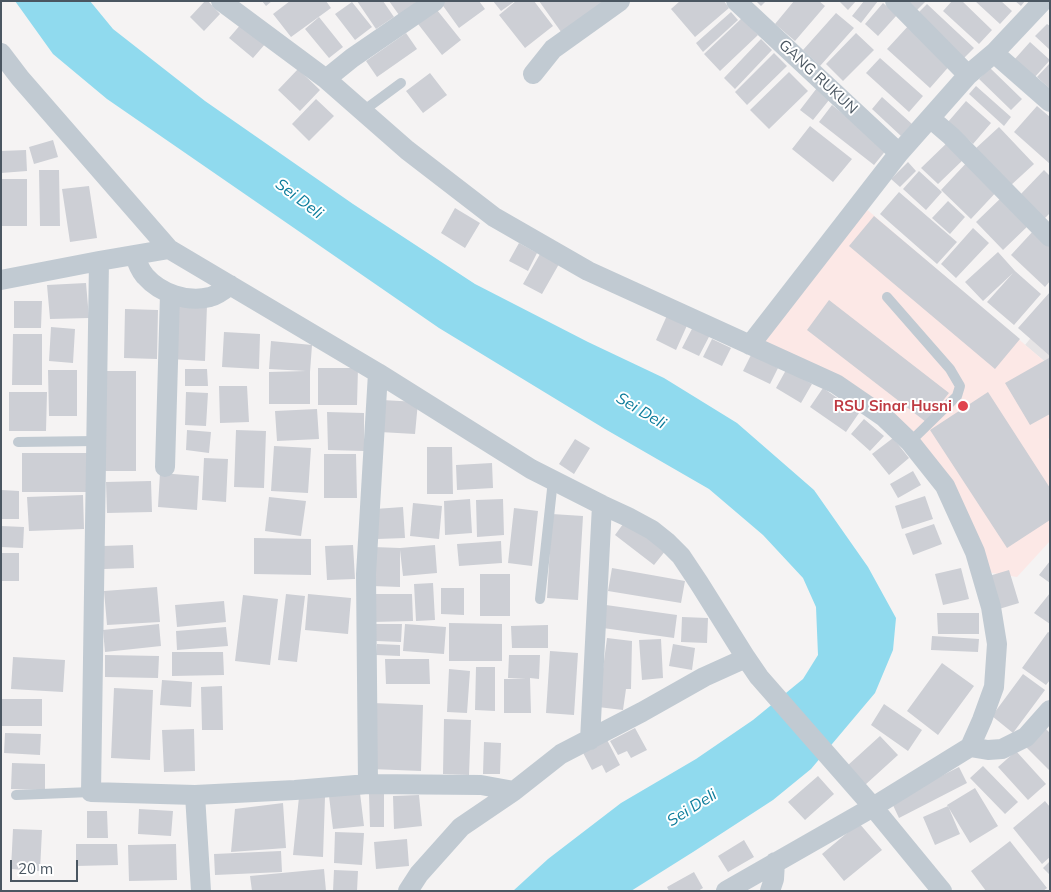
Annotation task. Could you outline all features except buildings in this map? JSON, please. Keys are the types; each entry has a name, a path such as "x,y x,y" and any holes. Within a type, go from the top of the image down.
{"street":[{"path":"221,1 326,78 406,150 494,217 588,271 836,384 884,417 910,442 945,486 975,552 991,607 997,644 994,686 970,747 873,807 726,891"},
{"path":"326,78 435,1"},
{"path":"533,74 553,49 620,1"},
{"name":"GANG RUKUN","path":"736,1 899,152"},
{"path":"895,1 968,75"},
{"path":"750,345 899,152 968,75 994,53 1043,1"},
{"path":"1,52 20,78 169,249 378,373 531,469 628,517 652,530 667,542 681,556 759,677 873,807 942,891"},
{"path":"994,53 1050,102"},
{"path":"930,118 951,136 1050,237"},
{"path":"1,280 169,249"},
{"path":"135,255 138,266 145,276 157,287 170,294 199,299 211,297 230,285"},
{"path":"98,261 91,792 194,795 368,784 481,785 514,790"},
{"path":"166,467 170,294"},
{"path":"368,784 366,574 378,373"},
{"path":"590,740 602,505"},
{"path":"408,891 419,874 460,827 514,790 561,754 704,677 746,658"},
{"path":"970,747 988,750 1002,749 1026,737 1050,710"},
{"path":"194,795 201,891"},
{"path":"770,891 774,879 775,862"}],"lane":[{"path":"363,112 401,83"},
{"path":"887,296 950,369 960,386 957,396 910,442"},
{"path":"18,442 96,441"},
{"path":"540,599 553,480"},
{"path":"16,795 91,792"}],"shaded area":[{"name":"RSU Sinar Husni","path":"864,207 1050,366 1050,438 1048,439 1050,442 1050,541 1017,577 986,572 898,422 758,342"},
{"path":"1050,314 1050,366 1025,345"}],"water":[{"name":"Sei Deli","path":"15,1 90,1 113,29 205,101 353,204 475,284 588,342 664,378 737,423 814,490 868,567 896,618 893,650 875,693 811,769 773,800 631,891 513,891 548,859 621,803 696,759 753,720 803,679 818,655 816,607 803,578 763,535 709,489 605,429 439,328 107,99 53,54"}],"place":[{"name":"RSU Sinar Husni","path":"963,406"}]}
